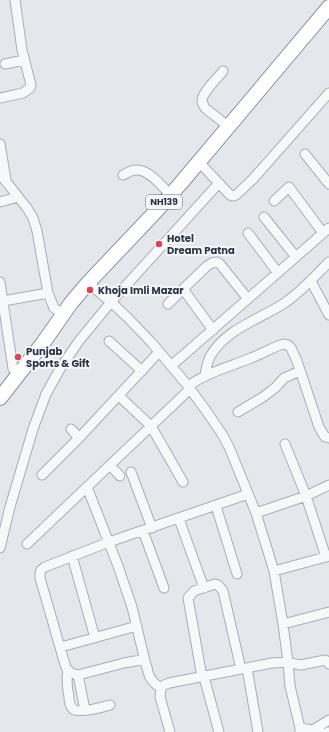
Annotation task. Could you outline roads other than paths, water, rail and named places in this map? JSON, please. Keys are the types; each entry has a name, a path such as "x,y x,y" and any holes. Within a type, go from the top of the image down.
{"highway":[{"name":"NH139","path":"0,386 60,312 71,303 159,208 198,162 226,125 327,6"},
{"name":"NH139","path":"0,398 43,343 60,312 65,299 82,278 226,125"}],"street":[{"path":"0,98 23,92 30,88 31,85 24,60 14,0"},
{"path":"4,64 24,60"},
{"path":"223,71 207,90 202,100 206,108 226,125"},
{"path":"198,162 230,195 236,195 253,179 329,93"},
{"path":"0,144 7,183"},
{"path":"305,154 329,184"},
{"path":"124,175 132,171 143,170 165,189"},
{"path":"0,174 27,208 33,218 37,231 48,293 54,308 60,312"},
{"path":"0,548 16,484 33,429 46,394 61,367 72,350 111,302 219,183"},
{"path":"171,366 326,231 289,188 274,201"},
{"path":"0,202 18,197"},
{"path":"264,217 296,257"},
{"path":"248,233 278,273"},
{"path":"168,304 207,266 217,262 248,299"},
{"path":"205,376 207,364 211,355 225,339 244,325 275,309 297,294 329,262"},
{"path":"311,281 329,316"},
{"path":"0,282 13,369"},
{"path":"88,283 111,302 141,331 189,388 222,434 229,447 256,513 274,571 283,624 290,686 300,730 317,731 329,720"},
{"path":"182,289 214,329 225,339"},
{"path":"3,301 48,293"},
{"path":"109,340 142,371"},
{"path":"27,544 189,388 214,371 251,358 280,345 288,345 291,348 319,427 325,437 329,438"},
{"path":"42,476 80,438 159,352"},
{"path":"238,412 263,397 276,387 284,378 300,371"},
{"path":"118,396 151,426 183,482"},
{"path":"71,429 80,438"},
{"path":"274,571 328,556 285,444"},
{"path":"110,465 120,476"},
{"path":"131,472 152,528"},
{"path":"256,513 306,496 329,485"},
{"path":"87,487 123,580 148,674 155,684 161,688"},
{"path":"145,661 135,661 78,675 68,671 42,585 40,574 41,570 44,567 109,542 248,494"},
{"path":"216,506 237,574"},
{"path":"179,518 204,588"},
{"path":"143,531 164,588"},
{"path":"72,556 95,638"},
{"path":"219,732 203,677 188,598 194,591 215,584 218,585 223,591 244,668 258,732"},
{"path":"283,624 329,612"},
{"path":"61,647 136,626"},
{"path":"170,732 160,696 161,688 164,685 272,663 288,662 301,665 325,660 329,664"},
{"path":"68,671 66,686 72,708 76,710 85,710 110,704"},
{"path":"78,675 85,710"}],"place":[{"name":"Hotel Dream Patna","path":"159,244"},
{"name":"Khoja Imli Mazar","path":"90,290"},
{"name":"Punjab Sports & Gift","path":"18,357"}]}
